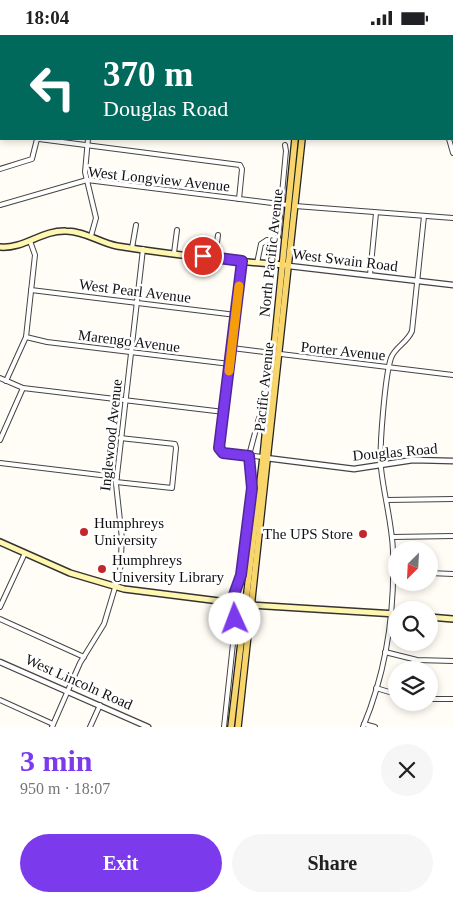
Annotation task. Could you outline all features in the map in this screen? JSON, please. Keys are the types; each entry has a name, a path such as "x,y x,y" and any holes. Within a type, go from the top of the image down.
{"main road":[{"name":"Pacific Avenue","path":"277,355 289,266 301,151 299,140"},
{"name":"North Pacific Avenue","path":"266,458 277,355 282,265 291,175 299,140"},
{"path":"291,175 294,181 292,202 295,205"},
{"path":"288,205 292,210 293,227"},
{"name":"West Swain Road","path":"0,249 19,245 57,231 74,231 114,245 132,248 289,266"},
{"path":"231,727 266,458"},
{"path":"0,542 70,573 116,587 248,605 388,614"},
{"path":"238,727 248,605"},
{"path":"438,618 453,619"}],"street":[{"path":"0,169 32,159 38,140"},
{"path":"48,140 240,165 242,169 238,199"},
{"path":"88,140 85,172 96,218 90,236"},
{"path":"449,140 453,153"},
{"path":"257,263 261,244 267,240 277,240 285,145"},
{"name":"West Longview Avenue","path":"0,205 87,180 288,205"},
{"path":"295,205 453,218"},
{"path":"370,275 376,213"},
{"path":"392,541 380,466 390,367 393,355 408,339 412,331 424,216"},
{"path":"132,248 136,225"},
{"path":"174,253 177,230"},
{"path":"215,258 218,235"},
{"path":"6,381 26,337 35,255 30,241"},
{"name":"Inglewood Avenue","path":"52,726 84,657 104,624 116,587 122,550 116,477 144,249"},
{"path":"0,378 23,388 224,412 242,261"},
{"name":"West Swain Road","path":"289,266 453,285"},
{"name":"West Pearl Avenue","path":"31,290 236,315"},
{"name":"Marengo Avenue","path":"26,337 47,343 230,364"},
{"name":"Porter Avenue","path":"232,348 453,375"},
{"path":"0,440 23,388"},
{"name":"Douglas Road","path":"224,412 219,448 221,452 340,468 380,466 413,460 453,461"},
{"path":"224,727 235,625 231,603 240,580 243,564 252,479 249,456 256,436 259,418"},
{"path":"116,482 172,488 176,447 175,444 120,438"},
{"path":"0,463 116,477"},
{"path":"387,500 453,499"},
{"path":"392,537 453,536"},
{"path":"0,607 25,553"},
{"path":"438,573 453,573"},
{"path":"0,619 84,657"},
{"path":"375,727 364,725 376,689 388,638"},
{"path":"385,652 417,661 453,661"},
{"name":"West Lincoln Road","path":"0,662 148,727"},
{"path":"376,689 388,692"},
{"path":"438,699 453,699"},
{"path":"0,701 52,726"},
{"path":"90,727 100,705"}],"slow traffic":[{"path":"229,371 239,286"}],"place":[{"name":"Humphreys University","path":"84,532"},
{"name":"The UPS Store","path":"363,534"},
{"name":"Humphreys University Library","path":"102,569"}],"route":[{"path":"203,256 242,261 219,448 223,453 249,456 248,461 252,479 241,575 231,603 235,619"}]}
